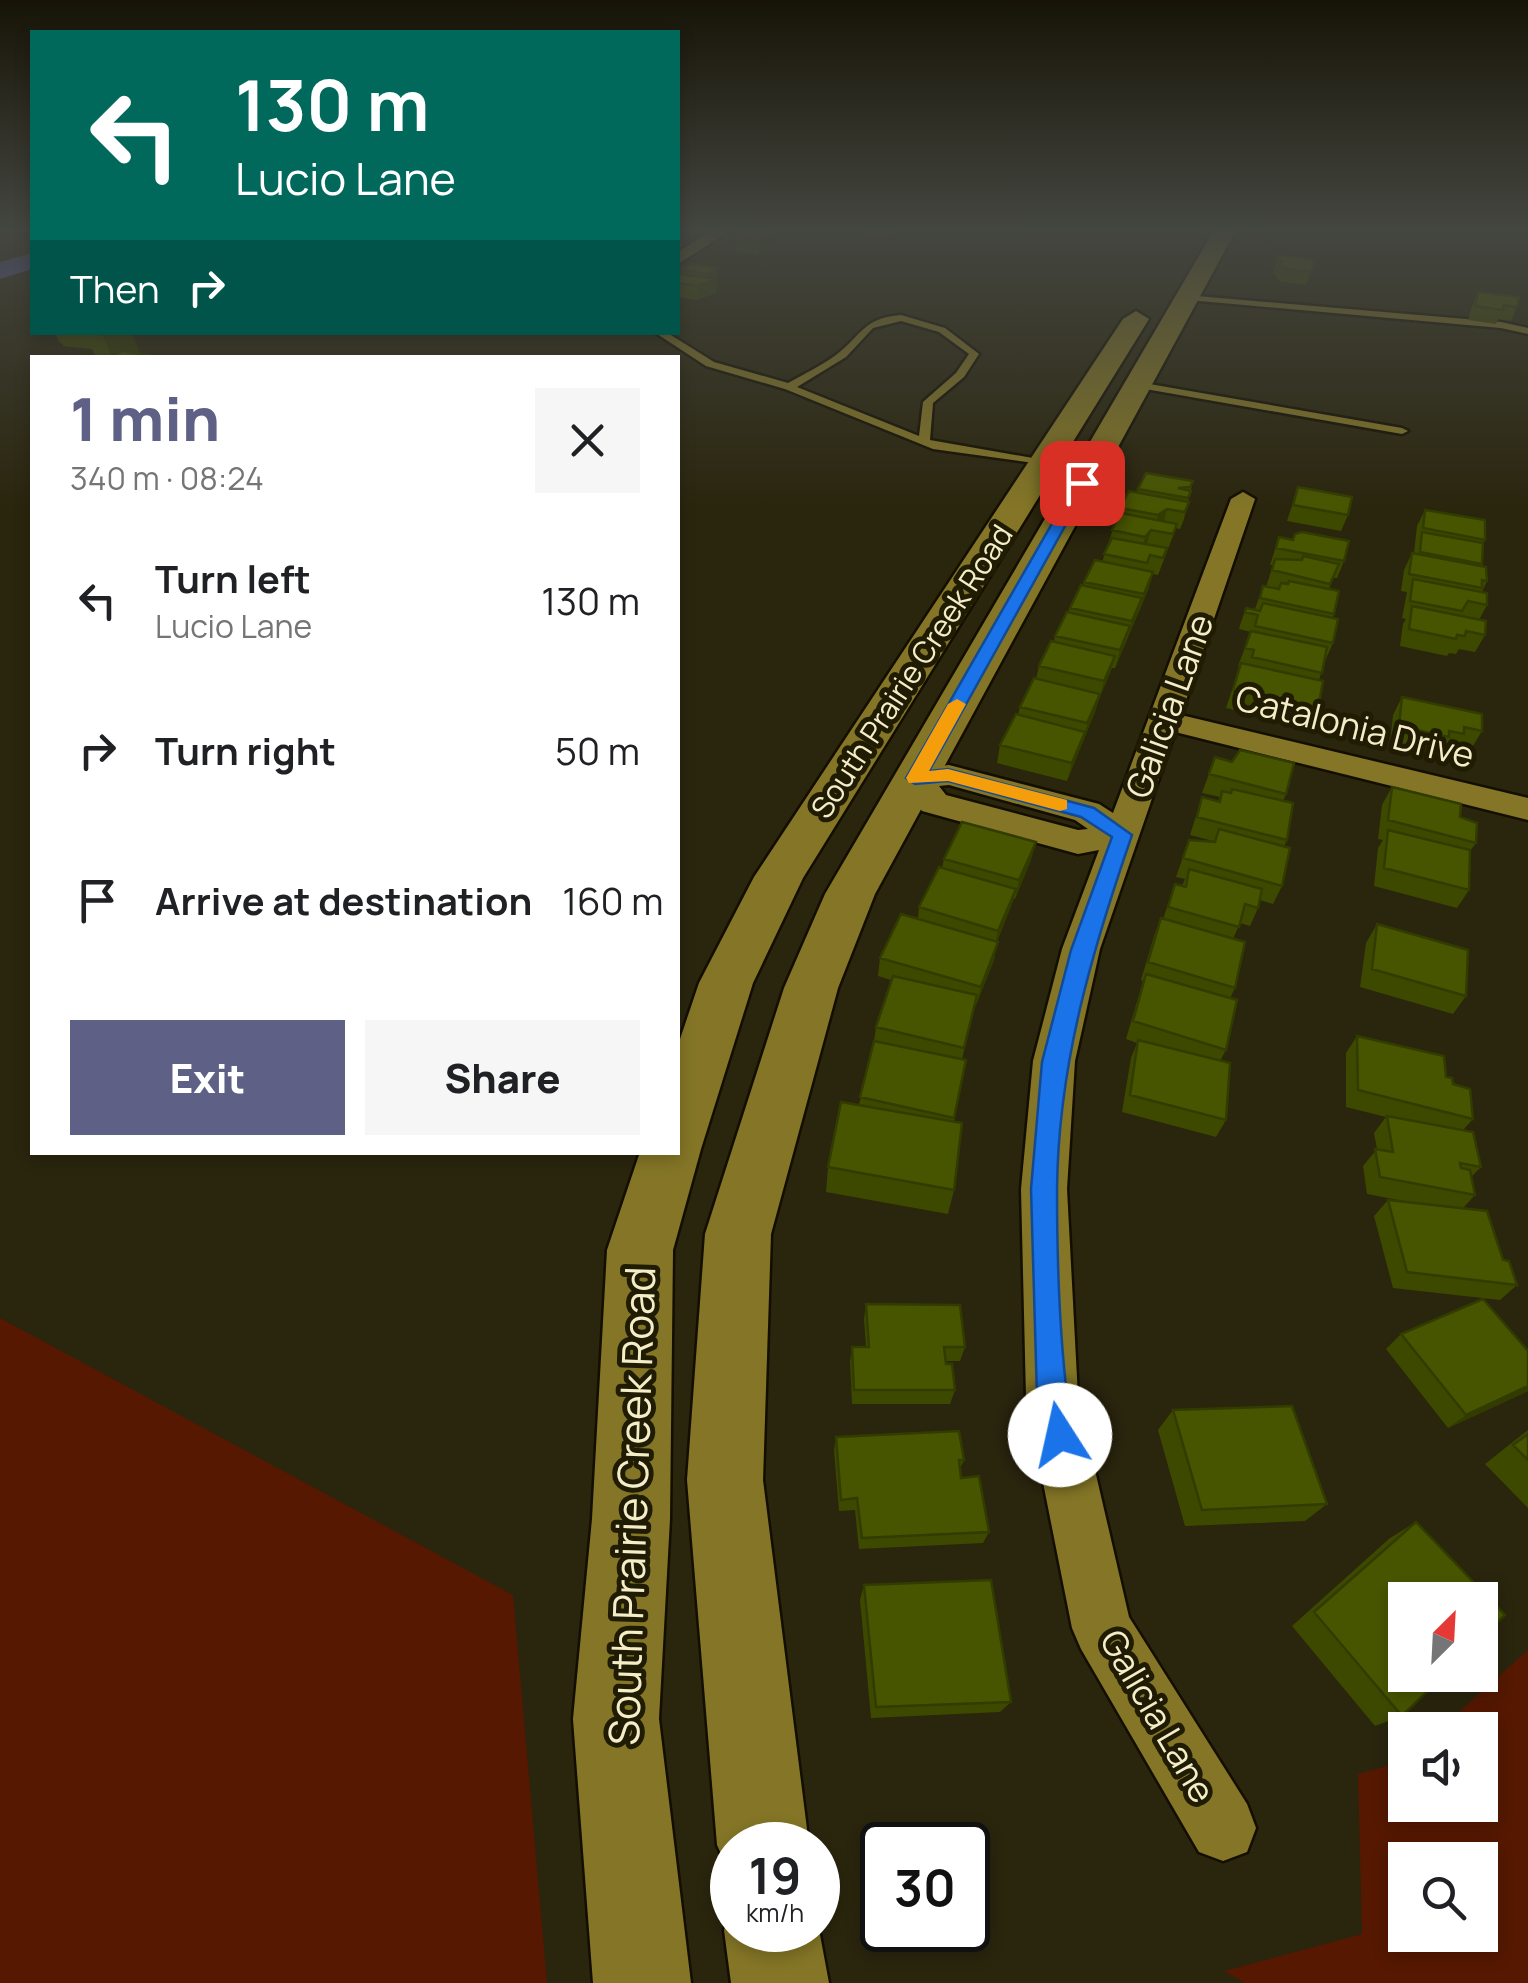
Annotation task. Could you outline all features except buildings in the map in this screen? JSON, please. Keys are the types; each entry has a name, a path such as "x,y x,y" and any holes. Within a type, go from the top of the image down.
{"main road":[{"name":"South Prairie Creek Road","path":"680,1127 726,983 779,877 1133,325"},
{"name":"South Prairie Creek Road","path":"761,1822 725,1480 738,1234 811,988 850,894 1172,325"},
{"path":"852,762 915,778"},
{"name":"South Prairie Creek Road","path":"642,1983 616,1719 631,1519 640,1250 670,1155"},
{"path":"775,1952 780,1983"}],"street":[{"name":"Galicia Lane","path":"1223,1828 1102,1628 1052,1397 1044,1189 1054,1062 1082,950 1242,500"},
{"name":"Catalonia Drive","path":"1164,720 1528,809"},
{"path":"915,778 934,803 1078,842 1122,835"}],"lane":[{"path":"789,387 846,352 874,325"},
{"path":"924,440 928,402 960,374 974,354 962,341 925,325"},
{"path":"1451,325 1528,340"},
{"path":"1503,325 1528,331"},
{"path":"663,335 710,364 789,387 958,453 1044,463"},
{"path":"1138,385 1402,432"}],"shaded area":[{"path":"0,1318 513,1595 547,1983 0,1983"},
{"path":"1528,1650 1528,1983 1245,1983 1224,1971 1362,1934 1358,1774 1388,1766 1388,1822 1498,1822 1498,1712 1459,1712 1481,1692 1498,1692 1498,1677"}],"slow traffic":[{"path":"957,704 915,778 948,775 1060,805"}],"route":[{"path":"1060,1435 1052,1397 1044,1189 1054,1062 1082,950 1122,835 1088,812 948,775 915,778 1082,483"}]}
